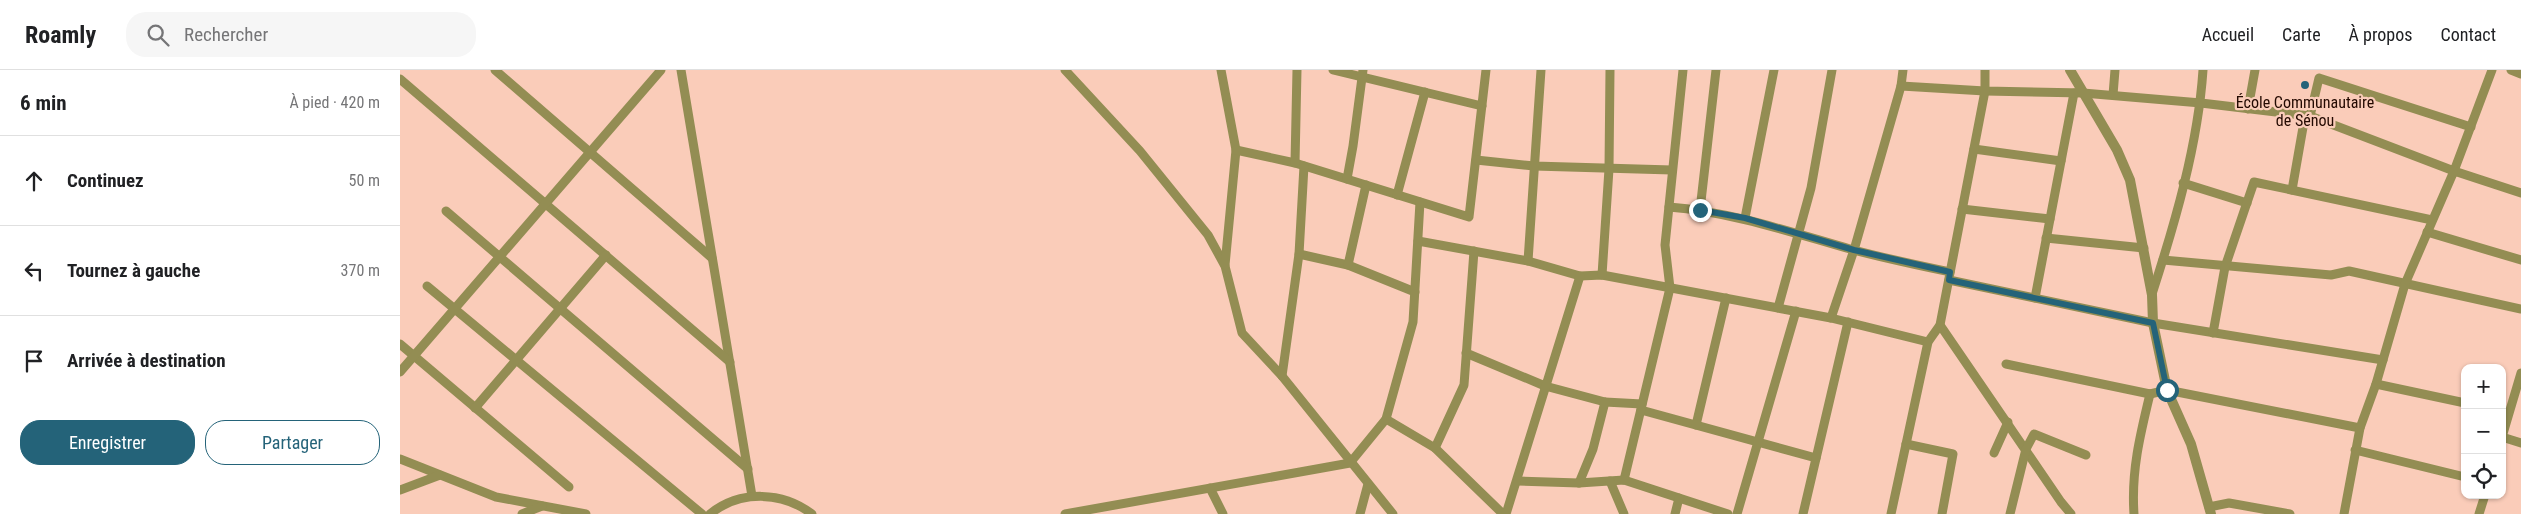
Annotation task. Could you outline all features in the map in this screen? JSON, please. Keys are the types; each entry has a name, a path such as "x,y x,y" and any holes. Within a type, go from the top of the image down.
{"street":[{"path":"495,70 712,258"},
{"path":"400,372 661,70"},
{"path":"681,70 752,496"},
{"path":"1065,70 1140,151 1208,235 1225,266 1242,333 1282,376 1350,463 1393,514"},
{"path":"1222,70 1236,150 1225,266"},
{"path":"1282,376 1299,254 1300,164 1297,70"},
{"path":"1333,70 1363,74 1482,106"},
{"path":"1236,150 1300,164 1469,217 1486,70"},
{"path":"1528,261 1541,70"},
{"path":"1602,275 1609,169 1610,70"},
{"path":"1624,480 1670,288 1665,245 1683,70"},
{"path":"1700,210 1716,70"},
{"path":"1745,218 1774,70"},
{"path":"1778,308 1811,188 1832,70"},
{"path":"1831,318 1854,250 1903,70"},
{"path":"1891,514 1928,342 1940,325 1974,149 1986,70"},
{"path":"2070,70 2078,93 2117,150 2130,180 2152,295 2153,323 2167,390 2191,444 2210,510 2230,503 2290,514"},
{"path":"2113,95 2115,70"},
{"path":"2152,295 2183,183 2201,103 2203,70"},
{"path":"2248,109 2255,70"},
{"path":"2344,514 2360,428 2376,384 2405,284 2454,171 2492,70"},
{"path":"2510,70 2521,74"},
{"path":"1347,179 1363,74"},
{"path":"2292,190 2307,116 2318,78 2470,127"},
{"path":"400,79 730,362"},
{"path":"1900,86 2113,95 2201,103 2307,116 2454,171 2521,193"},
{"path":"1397,194 1425,92"},
{"path":"2034,298 2061,161 2078,93"},
{"path":"1974,149 2061,161"},
{"path":"1476,160 1534,166 1672,170"},
{"path":"2213,333 2225,267 2254,182 2432,220"},
{"path":"2183,183 2247,203"},
{"path":"1348,265 1366,185"},
{"path":"1065,514 1350,463 1386,419 1413,322 1420,202"},
{"path":"1669,207 1745,218 1854,250 2034,298 2153,323 2383,360"},
{"path":"1962,210 2050,219"},
{"path":"446,211 748,469"},
{"path":"2427,232 2521,260"},
{"path":"2046,238 2144,248"},
{"path":"1418,241 1528,261 1580,276 1602,275 1796,311 1928,342"},
{"path":"1435,448 1464,385 1474,251"},
{"path":"1299,254 1348,265 1415,292"},
{"path":"475,408 606,255"},
{"path":"2163,260 2331,275 2349,271 2521,309"},
{"path":"1386,419 1435,448 1505,514 1517,481 1580,276"},
{"path":"427,286 702,514"},
{"path":"1696,425 1726,298"},
{"path":"1736,514 1759,442 1796,311"},
{"path":"1803,514 1848,322"},
{"path":"1940,325 2071,514"},
{"path":"400,344 569,487"},
{"path":"1466,353 1545,386 1605,402 1641,407 1696,425 1816,458"},
{"path":"2006,364 2150,394 2167,390 2360,428"},
{"path":"2506,412 2521,373"},
{"path":"2376,384 2461,402"},
{"path":"2134,514 2132,488 2135,452 2150,394"},
{"path":"1579,483 1593,449 1605,402"},
{"path":"1994,454 2008,422"},
{"path":"2010,514 2026,449 2034,434 2086,455"},
{"path":"2506,438 2521,443"},
{"path":"1906,444 1954,454 1942,514"},
{"path":"2355,450 2461,476"},
{"path":"400,459 496,497 586,514"},
{"path":"400,490 440,475"},
{"path":"1517,481 1579,483 1624,480 1728,514"},
{"path":"1610,481 1624,514"},
{"path":"1360,514 1368,484"},
{"path":"1210,488 1222,514"},
{"path":"710,514 732,501 752,496 783,499 812,514"},
{"path":"1675,514 1679,498"},
{"path":"2479,514 2484,499"},
{"path":"522,514 544,505"}],"place":[{"name":"École Communautaire de Sénou","path":"2305,85"}],"route":[{"path":"1700,210 1745,218 1854,250 1950,272 1949,280 2153,323 2167,390"}]}
